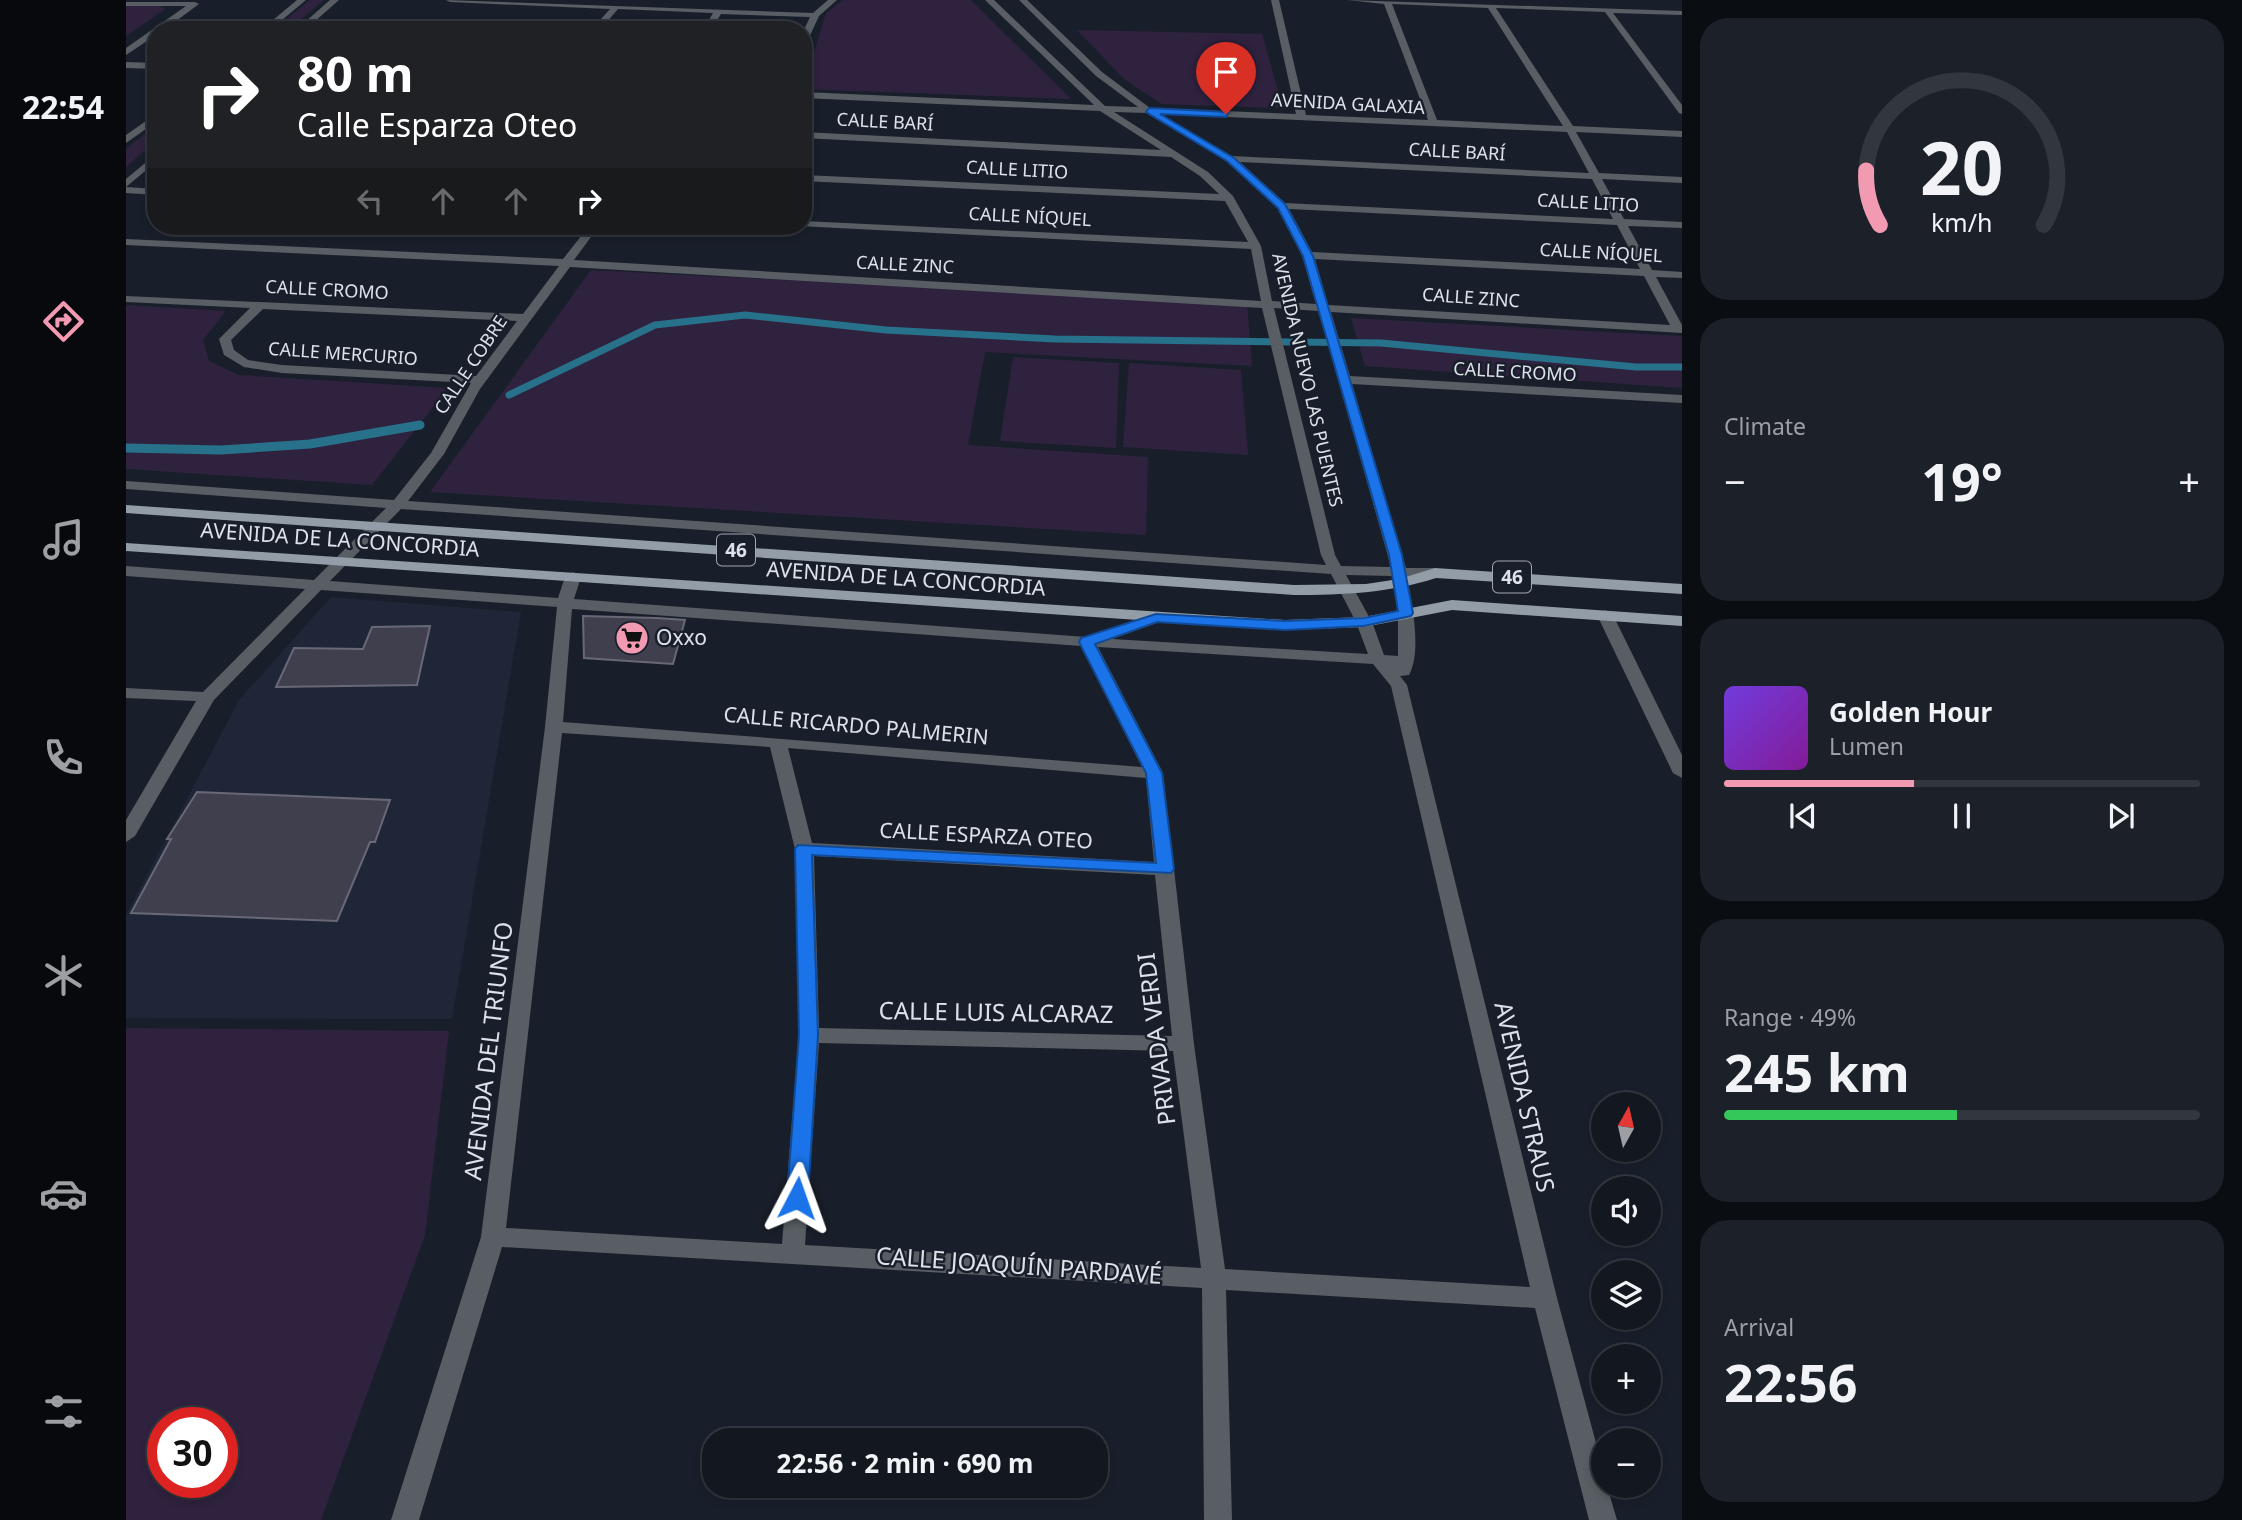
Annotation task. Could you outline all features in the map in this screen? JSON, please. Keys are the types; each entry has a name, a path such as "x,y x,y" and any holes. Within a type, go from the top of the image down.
{"main road":[{"name":"AVENIDA DE LA CONCORDIA","path":"126,509 1294,590 1345,591 1435,573 1682,589"},
{"name":"AVENIDA DE LA CONCORDIA","path":"126,547 1285,625 1364,622 1452,605 1682,621"}],"street":[{"path":"276,21 302,0"},
{"path":"310,21 335,0"},
{"path":"450,0 814,15"},
{"path":"812,21 814,15 833,0"},
{"name":"AVENIDA NUEVO LAS PUENTES","path":"989,0 1102,108 1205,174 1229,198 1256,246 1266,303 1328,555 1364,622"},
{"name":"AVENIDA NUEVO LAS PUENTES","path":"1023,0 1099,74 1149,111 1230,159 1282,206 1308,256 1324,307 1396,555 1406,613"},
{"path":"1275,0 1302,118"},
{"path":"1351,0 1682,13"},
{"path":"1387,1 1434,124"},
{"path":"126,4 198,2"},
{"path":"170,21 198,2"},
{"path":"1491,6 1570,130 1680,329"},
{"path":"603,21 615,8"},
{"path":"1607,10 1682,111"},
{"path":"712,21 718,11"},
{"path":"126,52 147,37"},
{"path":"126,65 147,66"},
{"name":"AVENIDA GALAXIA","path":"812,95 1682,134"},
{"path":"126,140 147,124"},
{"name":"CALLE BARÍ","path":"812,135 1174,154"},
{"name":"CALLE BARÍ","path":"1230,159 1682,180"},
{"path":"126,184 147,165"},
{"name":"CALLE LITIO","path":"812,178 1229,198"},
{"path":"126,190 147,191"},
{"name":"CALLE LITIO","path":"1282,206 1682,225"},
{"name":"CALLE NÍQUEL","path":"812,224 1256,246"},
{"name":"CALLE COBRE","path":"128,829 206,697 321,585 400,502 437,454 480,380 587,235"},
{"name":"CALLE ZINC","path":"126,242 567,263 1680,329"},
{"name":"CALLE NÍQUEL","path":"1308,256 1682,275"},
{"name":"CALLE CROMO","path":"126,299 526,318"},
{"name":"CALLE MERCURIO","path":"261,304 225,339 228,352 244,363 282,369 480,380"},
{"name":"CALLE CROMO","path":"1345,380 1682,399"},
{"name":"AVENIDA DE LA CONCORDIA","path":"126,485 400,502 1336,570 1400,578"},
{"path":"126,570 1087,642 1406,661"},
{"name":"AVENIDA DEL TRIUNFO","path":"405,1520 494,1237 554,727 565,602 573,577"},
{"name":"AVENIDA STRAUS","path":"1399,685 1406,661 1406,613"},
{"path":"1605,615 1680,764"},
{"path":"1087,642 1156,618"},
{"name":"AVENIDA STRAUS","path":"1364,622 1378,660 1399,685 1545,1298 1603,1520"},
{"name":"PRIVADA VERDI","path":"1087,642 1154,773 1183,1044 1214,1278 1219,1520"},
{"path":"126,693 206,697"},
{"name":"CALLE RICARDO PALMERIN","path":"554,727 778,742 1154,773"},
{"path":"778,742 804,849 808,1035 793,1252"},
{"name":"CALLE ESPARZA OTEO","path":"804,849 1165,869"},
{"name":"CALLE LUIS ALCARAZ","path":"808,1035 1183,1044"},
{"name":"CALLE JOAQUÍN PARDAVÉ","path":"494,1237 793,1252 1545,1298"}],"shaded area":[{"path":"310,0 324,0 299,21 284,21"},
{"path":"843,0 971,0 1071,99 812,89 812,59 826,13"},
{"path":"126,6 159,6 165,9 147,21 126,36"},
{"path":"1077,30 1262,34 1283,108 1162,104 1125,80"},
{"path":"147,132 147,149 126,167 126,149"},
{"path":"591,270 1247,304 1252,366 985,352 968,445 1148,457 1146,535 430,492"},
{"path":"126,305 226,311 203,340 209,361 239,375 448,388 372,485 126,469"},
{"path":"1351,318 1682,336 1682,388 1365,366"},
{"path":"1013,357 1119,363 1116,448 1000,441"},
{"path":"1129,363 1241,370 1248,455 1123,447"},
{"path":"331,597 521,612 452,1019 126,1018 126,915 239,700"},
{"path":"126,1028 449,1031 425,1235 321,1520 126,1520"}],"building":[{"name":"Oxxo","path":"583,616 685,620 673,664 584,658"},
{"path":"430,626 417,685 276,687 294,648 363,649 372,627"},
{"path":"197,792 390,800 375,842 370,842 337,921 131,913 171,839 167,839"}],"waterway":[{"path":"509,395 655,325 745,315 886,330 1055,339 1381,343 1636,367 1682,367"},
{"path":"126,448 221,450 310,444 420,425"}],"place":[{"name":"Oxxo","path":"632,638"}],"route":[{"path":"797,1198 808,1035 804,849 1165,869 1154,773 1087,642 1156,618 1285,625 1339,624 1406,613 1396,555 1308,256 1282,206 1230,159 1149,111 1226,114"}]}
